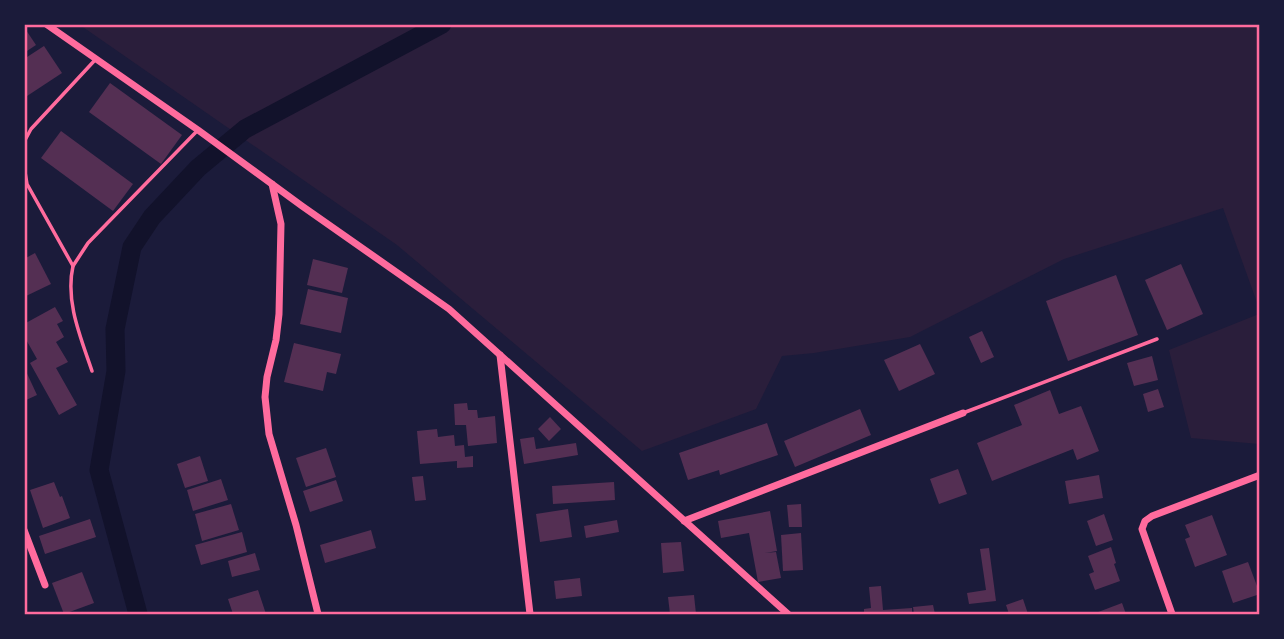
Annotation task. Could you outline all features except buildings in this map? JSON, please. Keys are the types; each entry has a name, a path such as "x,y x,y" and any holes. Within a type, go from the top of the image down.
{"street":[{"path":"46,24 449,309 788,614"},
{"path":"272,183 281,224 279,314 265,397 269,434 296,525 318,614"},
{"path":"500,355 530,614"},
{"path":"684,521 963,414"},
{"path":"1172,614 1142,528 1145,521 1259,475"},
{"path":"24,530 45,585"}],"lane":[{"path":"24,142 31,130 96,59"},
{"path":"92,371 75,318 71,295 70,281 74,266 88,243 198,130"},
{"path":"24,166 27,184 74,266"},
{"path":"963,414 1157,339"}],"shaded area":[{"path":"80,25 1259,25 1259,308 1223,208 1064,259 910,337 782,356 756,409 642,451 397,245"},
{"path":"1259,314 1259,444 1191,438 1169,350"}],"waterway":[{"path":"138,614 99,470 116,371 115,329 132,247 152,217 198,168 245,129 442,24"}]}
